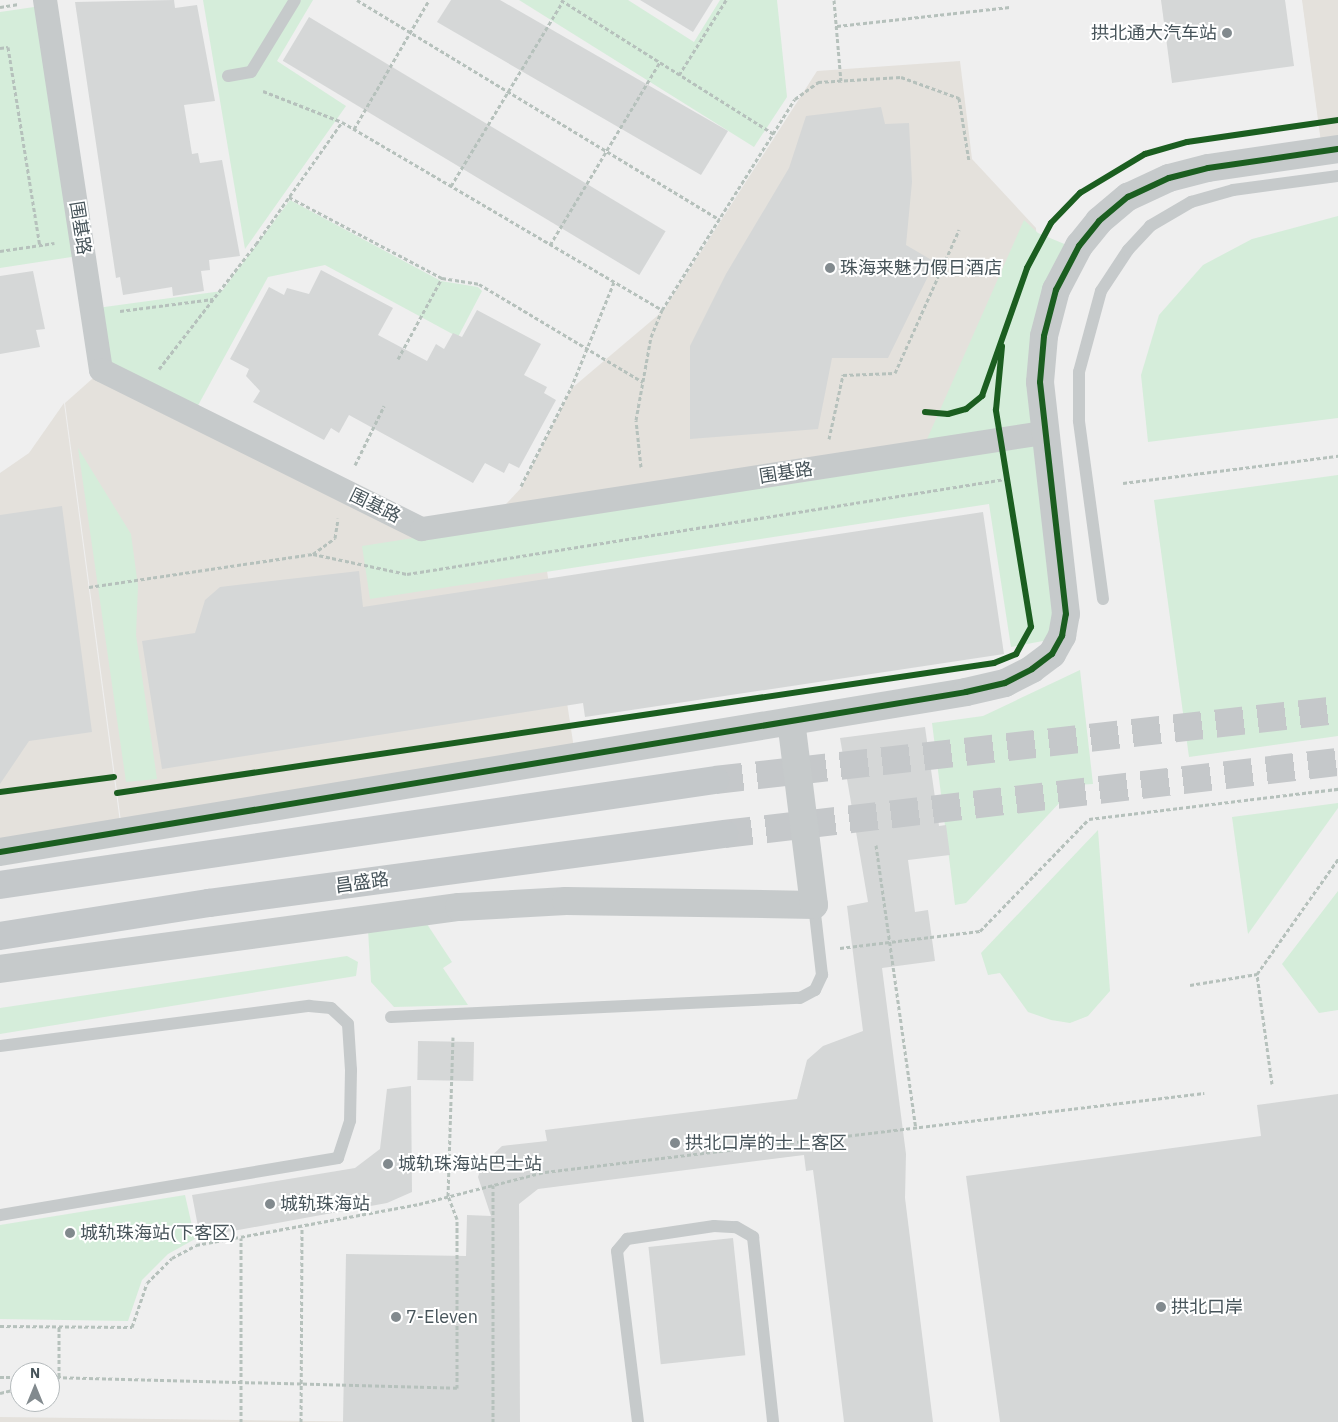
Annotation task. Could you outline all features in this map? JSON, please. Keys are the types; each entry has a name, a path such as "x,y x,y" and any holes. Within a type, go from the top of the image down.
{"main road":[{"path":"0,884 714,780"},
{"name":"昌盛路","path":"0,936 209,903 724,834"}],"street":[{"name":"围基路","path":"45,0 101,370 422,529 1043,433"},
{"path":"0,852 791,721 995,685 1032,669 1052,654 1062,636 1066,614 1043,433 1040,382 1046,327 1056,290 1099,221 1128,197 1169,178 1208,168 1338,149"},
{"path":"0,969 459,907 566,901 814,905 791,721"}],"lane":[{"path":"228,76 251,72 295,0"},
{"path":"1103,598 1079,421 1079,372 1101,291 1128,250 1150,226 1191,202 1233,190 1338,176"},
{"path":"391,1016 800,998 820,983 820,950 814,905"},
{"path":"0,1046 309,1006 331,1008 348,1024 351,1070 350,1121 338,1158 0,1215"},
{"path":"638,1422 617,1251 627,1240 714,1226 736,1227 753,1237 773,1422"}],"path":[{"path":"357,0 720,220"},
{"path":"354,129 429,0"},
{"path":"451,186 562,0 774,134"},
{"path":"680,75 726,0"},
{"path":"834,0 841,81"},
{"path":"837,26 1010,7"},
{"path":"0,48 8,47 40,246"},
{"path":"550,244 660,62"},
{"path":"228,76 342,122 662,310"},
{"path":"643,495 636,420 651,337 662,310 795,99 818,82 902,77 959,98 969,161"},
{"path":"145,393 342,122"},
{"path":"289,196 442,278 479,284 643,382"},
{"path":"828,442 843,375 895,373 959,230"},
{"path":"0,251 82,239"},
{"path":"398,359 442,278"},
{"path":"491,518 520,488 571,388 584,348 614,282"},
{"path":"93,314 213,299"},
{"path":"313,554 335,538 342,491 384,406"},
{"path":"1000,440 1008,488"},
{"path":"1123,484 1338,456"},
{"path":"89,587 313,554 406,574 1006,479"},
{"path":"820,950 980,931 1089,819 1338,789"},
{"path":"876,845 916,1128"},
{"path":"1272,1084 1256,974 1338,859"},
{"path":"1190,984 1256,974"},
{"path":"60,1377 301,1382 456,1388 458,1219 448,1196 454,1014"},
{"path":"0,1326 132,1327 147,1283 172,1258 196,1245 302,1228 448,1196 545,1172 1204,1094"},
{"path":"492,1185 492,1422"},
{"path":"301,1422 302,1228"},
{"path":"240,1422 241,1238"},
{"path":"59,1326 59,1362"}],"shaded area":[{"path":"1302,0 1338,0 1338,148 1322,150"},
{"name":"珠海来魅力假日酒店","path":"960,61 972,159 1036,228 1042,433 494,517 521,488 572,388 663,311 817,71"},
{"path":"101,371 422,531 538,512 575,755 122,829 65,403"},
{"path":"64,403 121,830 0,851 0,473 29,453"},
{"path":"0,1417 390,1422 0,1422"}],"green space":[{"path":"203,0 313,0 277,61 346,106 245,249"},
{"path":"519,0 628,0 694,42 720,0 777,0 787,97 754,147"},
{"path":"41,6 78,256 0,268 0,12"},
{"path":"290,200 441,281 478,287 482,291 458,337 325,265 268,277 195,411 105,366 97,308 222,291"},
{"path":"1338,216 1338,418 1148,442 1141,375 1159,315 1203,265 1252,239"},
{"path":"1024,220 1038,233 1074,248 1039,430 924,446"},
{"path":"1037,441 1059,603 1054,639 1011,647 989,504 370,599 362,546"},
{"path":"78,448 131,534 138,586 136,635 157,779 126,782"},
{"path":"1338,475 1338,736 1189,757 1154,500"},
{"path":"1080,670 1093,784 1076,785 966,903 955,905 932,723 983,716"},
{"path":"1338,803 1338,808 1248,934 1232,817"},
{"path":"1098,830 1110,991 1088,1016 1070,1023 1051,1020 1028,1012 1000,973 988,975 981,953"},
{"path":"1338,891 1338,1010 1319,1013 1282,964"},
{"path":"425,921 452,962 443,968 468,1005 394,1007 371,982 368,929"},
{"path":"347,956 358,962 356,976 0,1034 0,1008"},
{"path":"185,1195 195,1239 168,1254 142,1280 128,1321 0,1319 0,1225"}],"building":[{"path":"174,0 175,8 197,5 215,101 184,105 192,154 198,153 200,163 222,160 240,256 209,260 210,270 201,271 204,291 173,296 172,287 123,295 120,277 116,278 75,2"},
{"path":"451,0 500,0 728,131 701,175 437,22"},
{"path":"640,0 713,0 693,32"},
{"name":"拱北通大汽车站","path":"1161,0 1285,0 1294,66 1172,83"},
{"path":"309,17 666,231 639,275 283,61"},
{"name":"珠海来魅力假日酒店","path":"881,107 885,124 909,123 912,182 906,245 935,262 888,358 832,358 818,429 690,439 690,346 726,274 789,168 806,116"},
{"path":"321,270 393,308 378,335 427,361 436,344 444,349 453,333 462,337 477,310 541,344 524,375 547,387 544,393 556,400 519,468 509,463 504,473 485,463 473,483 349,415 339,433 331,428 324,440 253,402 260,391 246,376 249,369 230,359 269,287 284,295 287,288 309,294"},
{"path":"33,271 45,329 36,330 40,347 0,354 0,276"},
{"path":"62,506 92,732 29,741 0,784 0,515"},
{"path":"983,512 1004,654 585,717 583,703 162,769 142,641 195,633 205,600 220,587 359,571 363,607"},
{"path":"925,727 939,826 946,825 950,855 908,860 915,912 928,910 935,961 882,968 906,1154 905,1198 933,1422 844,1422 813,1170 806,1171 804,1155 538,1189 519,1204 520,1422 343,1422 346,1254 466,1256 467,1215 491,1216 478,1177 482,1165 502,1146 547,1141 545,1130 797,1099 807,1060 823,1046 863,1031 847,906 868,902 840,738"},
{"path":"418,1041 474,1042 473,1081 417,1080"},
{"name":"城轨珠海站巴士站","path":"411,1086 412,1192 387,1203 200,1237 192,1195 355,1168 380,1149 387,1089"},
{"name":"拱北口岸","path":"1338,1094 1338,1422 1000,1422 966,1176 1261,1136 1257,1105"},
{"path":"733,1238 745,1355 661,1364 648,1247"}],"tunnel":[{"path":"715,780 1338,710"},
{"path":"724,834 1338,762"}],"cycle path":[{"path":"925,412 948,414 966,409 982,396 1027,268 1051,223 1080,193 1145,154 1187,142 1338,120"},
{"path":"0,852 966,692 1005,683 1032,669 1052,654 1062,636 1066,614 1040,382 1044,336 1056,290 1079,246 1099,221 1128,197 1169,178 1208,168 1338,149"},
{"path":"117,793 994,663 1016,654 1031,627 996,410 1002,346"},
{"path":"0,792 114,777"}],"place":[{"name":"拱北通大汽车站","path":"1227,33"},
{"name":"珠海来魅力假日酒店","path":"830,268"},
{"name":"拱北口岸的士上客区","path":"675,1143"},
{"name":"城轨珠海站巴士站","path":"388,1164"},
{"name":"城轨珠海站","path":"270,1204"},
{"name":"城轨珠海站(下客区)","path":"70,1233"},
{"name":"拱北口岸","path":"1161,1307"},
{"name":"7-Eleven","path":"396,1317"}]}
